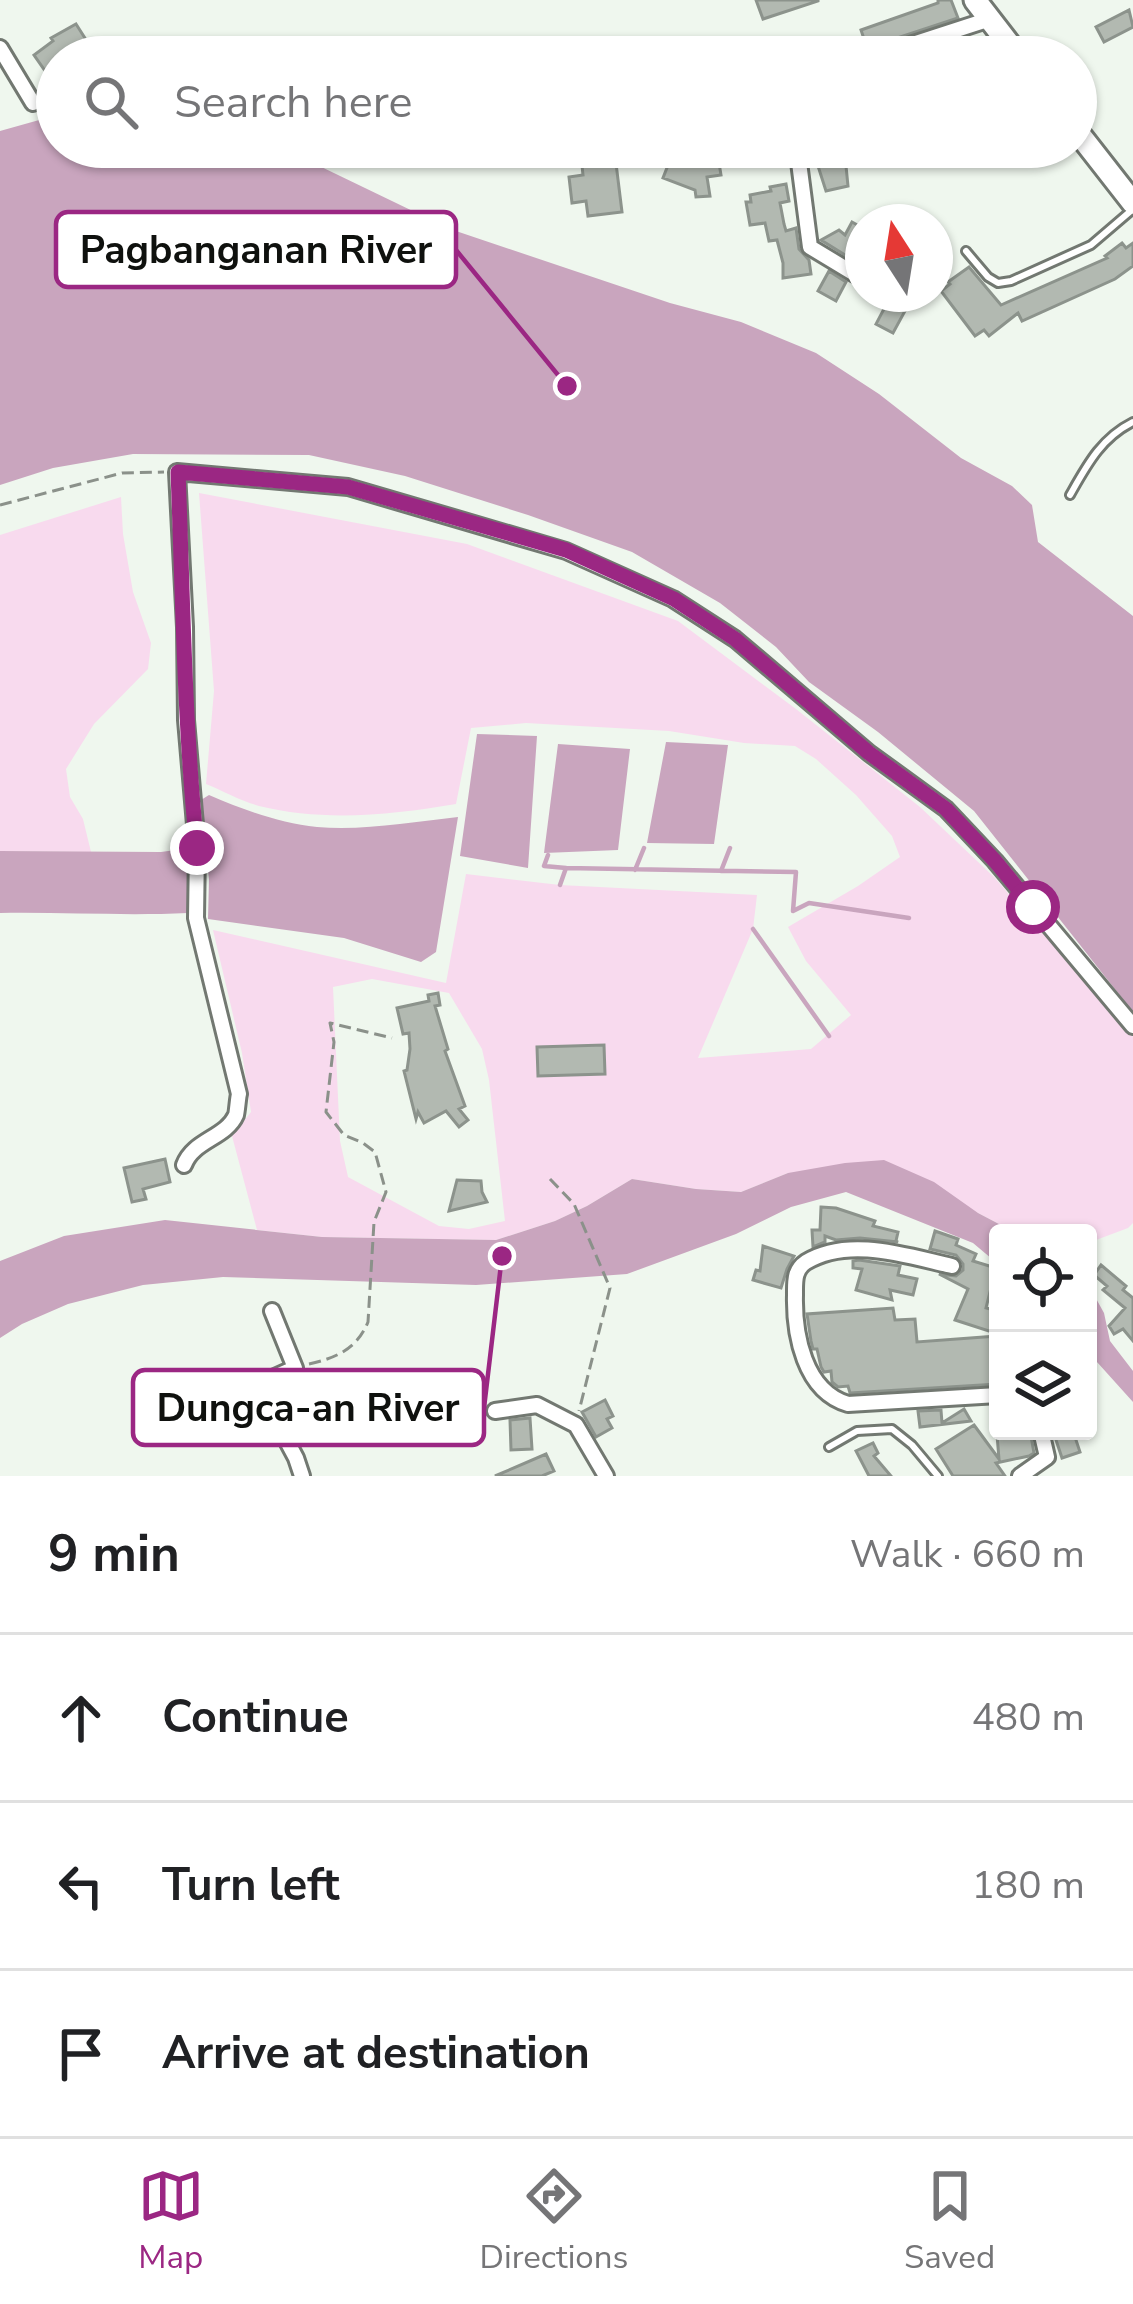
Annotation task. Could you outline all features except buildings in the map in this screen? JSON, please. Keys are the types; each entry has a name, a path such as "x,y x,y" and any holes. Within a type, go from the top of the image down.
{"main road":[{"path":"975,0 1003,36"},
{"path":"1097,158 1133,206"}],"street":[{"path":"938,36 990,19"},
{"path":"0,48 33,103"},
{"path":"800,168 810,248 845,268"},
{"path":"184,1165 187,1156 232,1122 239,1094 196,918 197,848 186,720 178,472 348,487 566,550 674,599 735,639 869,753 946,809 1133,1026"},
{"path":"952,1265 851,1249 812,1259 800,1266 796,1276 794,1316 799,1346 825,1390 848,1404 989,1396"},
{"path":"272,1311 295,1368 257,1385 302,1476"},
{"path":"495,1411 537,1405 576,1425 606,1476"},
{"path":"1027,1474 1046,1457 1043,1440"}],"lane":[{"path":"966,251 988,277 998,283 1011,281 1091,244 1133,206"},
{"path":"1070,495 1096,450 1133,422"},
{"path":"830,1447 857,1431 892,1429 938,1476"}],"path":[{"path":"0,505 122,473 178,472"},
{"path":"295,1368 333,1358 363,1335 368,1322 374,1222 386,1192 375,1153 344,1135 326,1112 334,1042 330,1023 392,1038"},
{"path":"550,1179 574,1204 610,1288 576,1425"}],"shaded area":[{"path":"36,121 36,168 324,168 450,229 741,322 816,353 879,394 961,458 1012,486 1032,505 1038,542 1133,616 1133,1012 974,811 809,682 776,647 720,603 632,552 405,476 309,455 133,454 53,468 0,485 0,131"},
{"path":"199,493 467,544 678,621 920,807 994,877 1133,1037 1133,1223 1097,1240 1097,1224 999,1224 978,1213 788,1173 741,1192 632,1179 555,1221 496,1240 322,1237 257,1230 232,1136 251,1112 213,930 446,983 466,874 560,885 757,895 753,929 698,1058 811,1049 851,1015 806,961 788,927 900,857 892,836 856,795 795,746 669,731 526,723 471,728 456,804 407,811 358,815 283,811 206,784 214,691","holes":["372,979 449,993 482,1049 505,1221 469,1229 439,1226 348,1177 340,1141 333,987"]},
{"path":"121,497 133,592 151,643 148,669 94,724 66,769 70,797 83,819 91,852 0,851 0,535"},
{"path":"477,734 537,736 528,868 460,856"},
{"path":"666,742 728,745 714,844 647,843"},
{"path":"558,744 630,749 618,850 544,853"},
{"path":"209,795 262,815 317,827 370,827 458,817 436,952 421,962 344,938 208,919 201,800"},
{"path":"190,848 188,913 0,913 0,851"},
{"path":"884,1160 934,1182 999,1224 989,1224 989,1256 973,1243 846,1192 791,1207 736,1234 627,1274 476,1285 223,1277 143,1285 68,1304 0,1338 0,1261 64,1236 165,1220 322,1237 496,1240 555,1221 632,1179 741,1192 788,1173"},
{"path":"1097,1300 1110,1341 1133,1371 1133,1402 1097,1362"}],"waterway":[{"path":"635,870 644,848"},
{"path":"721,871 730,848"},
{"path":"548,855 544,866 566,868"},
{"path":"560,885 566,868 796,872 793,911 809,903 909,918"},
{"path":"753,929 829,1036"}],"place":[{"name":"Pagbanganan River","path":"567,386"},
{"name":"Dungca-an River","path":"502,1256"}],"route":[{"path":"197,848 186,720 178,472 348,487 566,550 674,599 735,639 869,753 946,809 1033,907"}]}
